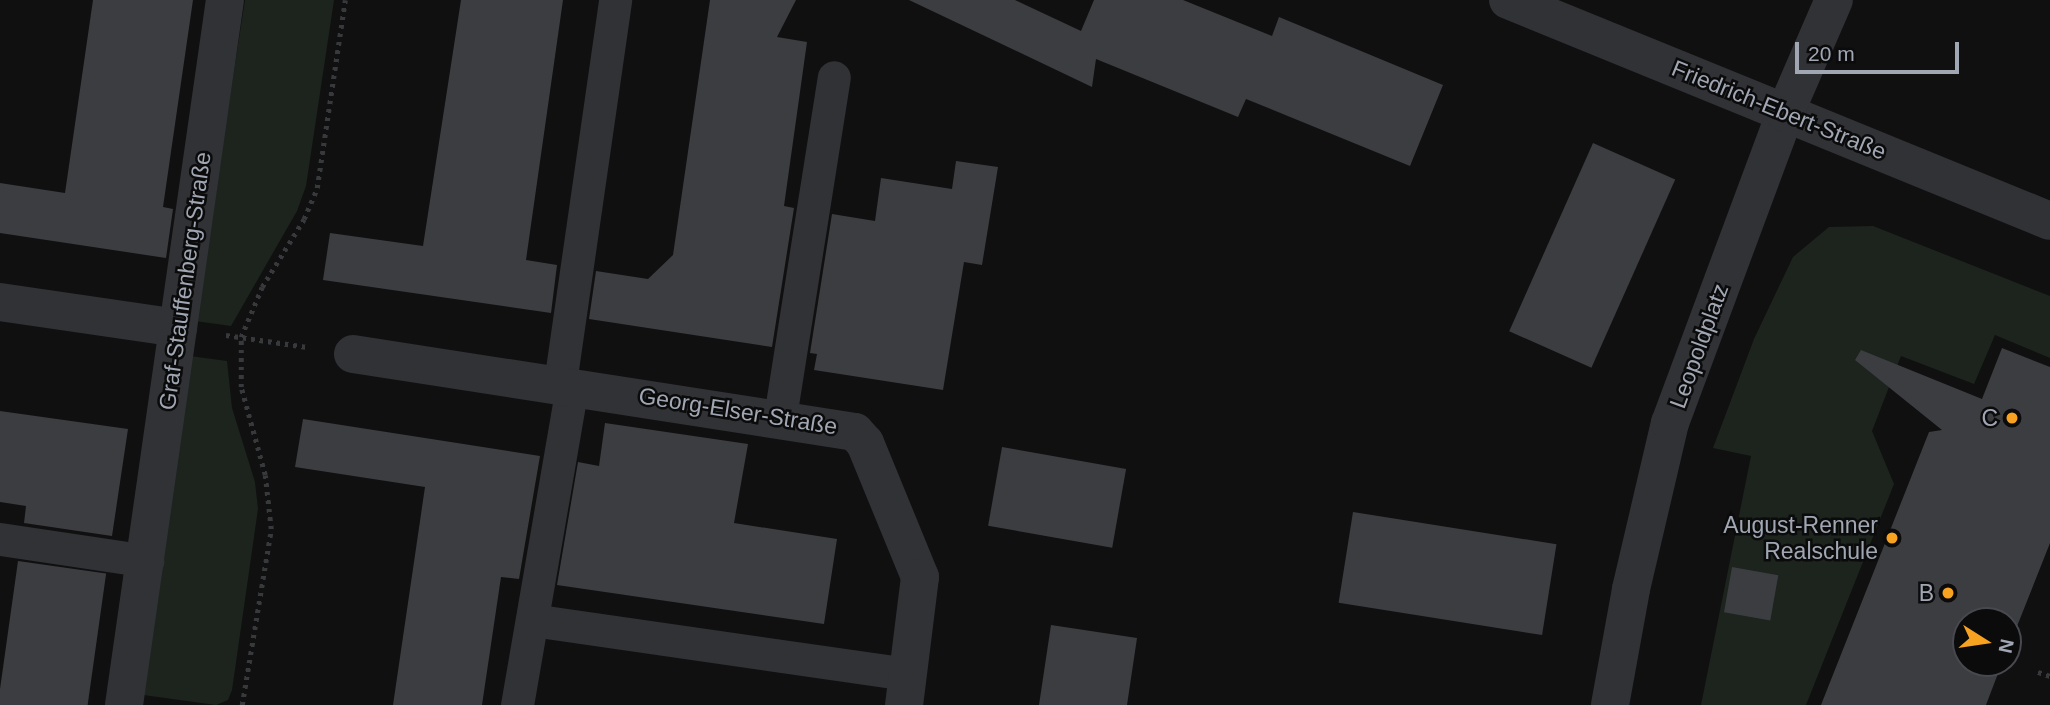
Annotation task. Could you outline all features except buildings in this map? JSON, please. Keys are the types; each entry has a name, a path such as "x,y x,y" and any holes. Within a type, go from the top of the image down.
{"street":[{"name":"Graf-Stauffenberg-Straße","path":"124,705 225,0"},
{"name":"Friedrich-Ebert-Straße","path":"1507,0 2050,221"},
{"name":"Leopoldplatz","path":"1610,705 1631,589 1670,423 1785,113 1833,0"},
{"path":"0,302 178,328"},
{"name":"Georg-Elser-Straße","path":"353,354 838,426 855,432 865,443 920,577 906,690"}],"lane":[{"path":"517,705 566,384 615,0"},
{"path":"780,417 835,77"},
{"path":"0,539 146,562"},
{"name":"Georg-Elser-Straße","path":"532,620 906,690"}],"path":[{"path":"242,705 271,529 265,475 241,387 241,337 262,287 304,219 317,188 345,0"},
{"path":"178,328 353,354"},
{"path":"2038,672 2050,676"}],"shaded area":[{"path":"245,0 334,0 306,186 297,211 231,326 195,321"},
{"path":"1873,226 2050,296 2050,358 1995,335 1974,384 1901,356 1872,431 1894,484 1806,705 1701,705 1751,456 1713,448 1754,339 1793,257 1829,227"},
{"path":"190,356 227,361 232,408 255,482 258,509 232,690 228,700 216,705 136,694"}],"place":[{"name":"C","path":"2012,418"},
{"name":"August-Renner Realschule","path":"1892,538"},
{"name":"B","path":"1948,593"}]}
